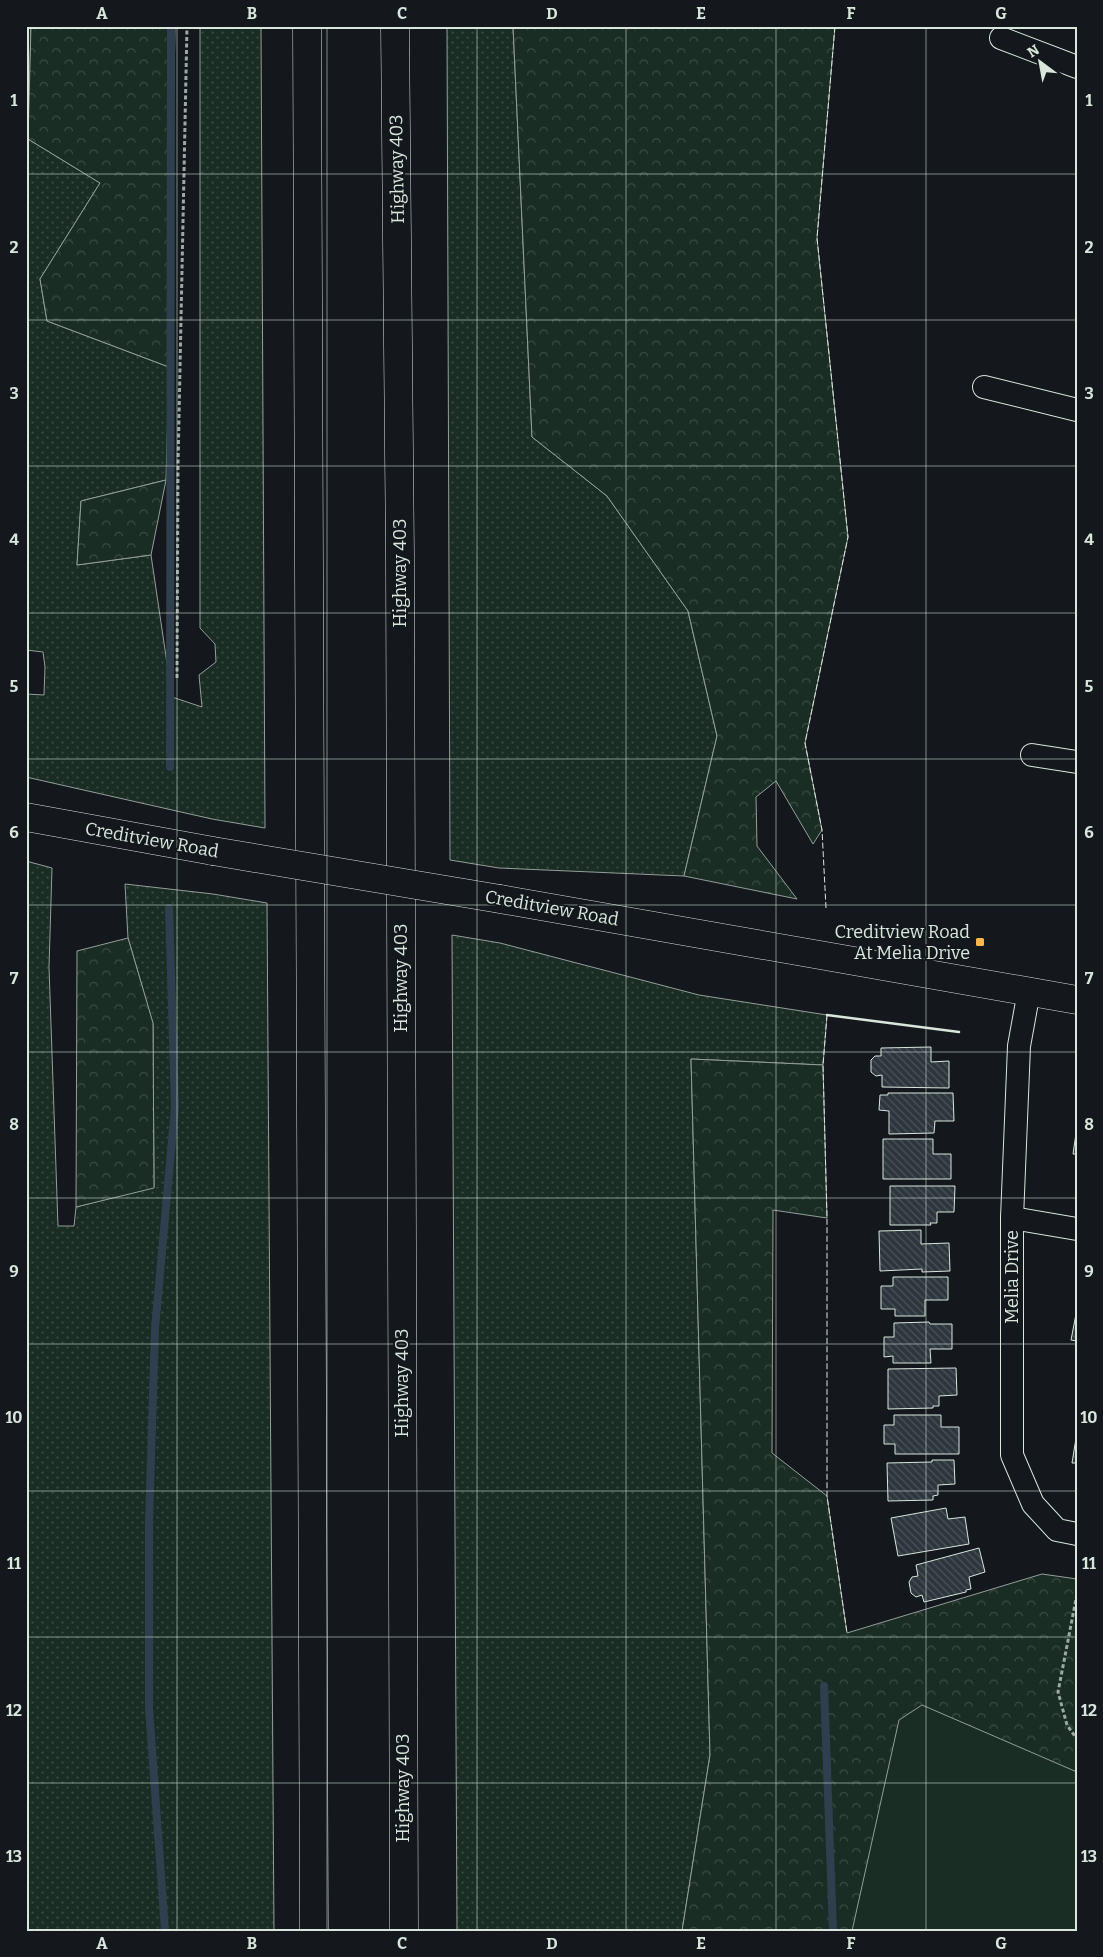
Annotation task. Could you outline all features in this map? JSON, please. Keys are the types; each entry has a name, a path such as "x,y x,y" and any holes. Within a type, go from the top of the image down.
{"main road":[{"path":"307,26 314,1931"},
{"name":"Highway 403","path":"395,26 400,557 404,1931"},
{"name":"Creditview Road","path":"26,817 1077,1000"}],"street":[{"path":"1001,38 1077,67"},
{"path":"984,387 1077,410"},
{"path":"1032,755 1077,762"},
{"name":"Melia Drive","path":"1029,991 1019,1046 1012,1218 1012,1455 1033,1504 1057,1530 1077,1534"},
{"path":"1012,1218 1077,1229"}],"path":[{"path":"178,678 178,456 187,26"},
{"path":"1077,1594 1058,1692 1067,1725 1077,1740"}],"green space":[{"path":"26,26 31,26 28,139 100,183 40,279 47,321 169,367 166,480 81,501 77,565 151,555 172,697 202,707 199,675 216,662 215,644 200,628 200,26 261,26 265,828 212,819 26,777 26,694 44,695 45,667 43,652 26,650"},
{"path":"31,26 175,26 169,367 47,321 40,279 100,183 28,139"},
{"path":"447,26 513,26 532,437 607,496 688,611 717,736 684,876 499,868 450,860"},
{"path":"513,26 835,26 817,238 848,537 805,743 822,830 813,844 776,781 756,797 757,846 797,899 684,876 717,736 688,611 607,496 532,437"},
{"path":"166,480 151,555 77,565 81,501"},
{"path":"26,861 52,868 49,967 58,1226 74,1226 76,1207 154,1187 153,1024 128,938 125,884 213,894 267,903 274,1931 26,1931"},
{"path":"452,935 500,943 699,995 827,1015 823,1065 691,1059 710,1755 682,1931 457,1931"},
{"path":"128,938 153,1023 154,1188 76,1207 77,951"},
{"path":"691,1059 823,1065 827,1218 773,1210 772,1453 827,1496 847,1633 1042,1574 1077,1579 1077,1931 682,1931 710,1755"},
{"path":"922,1705 1077,1772 1077,1931 852,1931 899,1720"}],"building":[{"path":"931,1047 931,1062 949,1061 949,1088 882,1087 882,1075 876,1076 871,1072 871,1060 875,1056 881,1056 881,1048"},
{"path":"888,1093 953,1093 954,1121 935,1121 934,1133 889,1134 889,1111 879,1110 880,1095 888,1095"},
{"path":"1077,1127 1077,1154 1073,1154"},
{"path":"883,1139 933,1139 933,1154 951,1154 951,1179 883,1179"},
{"path":"890,1186 955,1186 954,1212 937,1212 937,1223 930,1223 931,1225 890,1225"},
{"path":"921,1230 921,1244 949,1243 950,1271 922,1272 922,1269 880,1271 879,1231"},
{"path":"893,1277 948,1277 948,1300 925,1300 925,1316 895,1316 895,1309 881,1309 881,1286 893,1286"},
{"path":"1077,1309 1077,1341 1071,1340"},
{"path":"929,1322 930,1324 952,1324 952,1349 930,1349 931,1363 893,1363 893,1356 884,1357 884,1337 894,1337 894,1323"},
{"path":"956,1368 957,1395 939,1396 939,1406 933,1406 933,1408 888,1409 888,1369"},
{"path":"894,1415 941,1415 941,1427 959,1427 959,1454 895,1454 895,1444 884,1444 884,1425 894,1425"},
{"path":"1077,1432 1077,1463 1072,1463"},
{"path":"932,1460 954,1460 955,1484 938,1485 938,1495 933,1496 933,1500 888,1501 887,1463 932,1462"},
{"path":"946,1508 948,1519 965,1517 969,1544 898,1556 891,1518"},
{"path":"979,1548 985,1572 969,1577 971,1589 966,1590 966,1592 924,1602 922,1595 916,1597 911,1593 909,1582 912,1577 918,1576 916,1565"}],"waterway":[{"path":"170,767 171,26"},
{"path":"165,1931 149,1708 149,1522 155,1329 175,1107 169,908"},
{"path":"824,1686 833,1931"}],"fence":[{"path":"826,908 822,830 805,743 848,537 817,238 835,26"},
{"path":"827,1015 823,1065 827,1218 827,1496 847,1633"}],"wall":[{"path":"827,1015 959,1032"}],"place":[{"name":"Creditview Road At Melia Drive","path":"980,942"}]}
